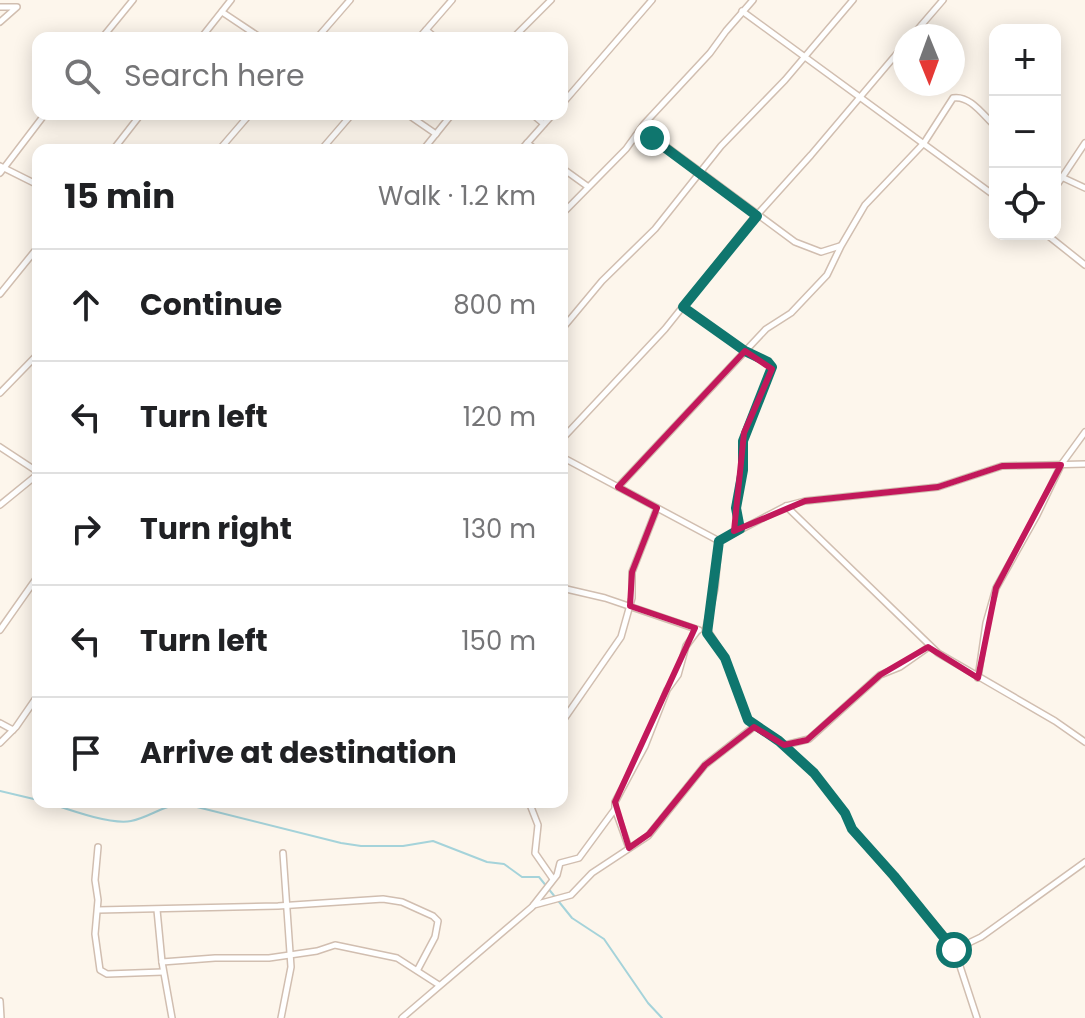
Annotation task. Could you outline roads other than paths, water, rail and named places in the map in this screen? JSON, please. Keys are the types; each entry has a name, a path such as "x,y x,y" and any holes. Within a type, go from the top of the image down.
{"street":[{"path":"0,22 24,0"},
{"path":"107,32 133,0"},
{"path":"206,32 231,0"},
{"path":"322,32 350,0"},
{"path":"428,32 426,30 452,0"},
{"path":"519,32 551,0"},
{"path":"568,97 652,0"},
{"path":"568,207 626,149 753,0"},
{"path":"568,322 607,275 655,229 700,172 853,0"},
{"path":"922,24 943,0"},
{"path":"0,7 17,7"},
{"path":"742,11 989,192"},
{"path":"222,12 252,32"},
{"path":"568,433 657,339 757,216 893,58"},
{"path":"618,487 766,329 791,313 827,275 870,198 924,143 955,97 966,100 989,121"},
{"path":"32,182 1,169 40,120"},
{"path":"118,144 136,120"},
{"path":"224,144 245,120"},
{"path":"326,144 347,120"},
{"path":"416,120 436,134"},
{"path":"428,144 447,120"},
{"path":"539,120 544,124"},
{"path":"527,143 548,120"},
{"path":"636,136 646,135 656,139 793,241 825,252 841,246"},
{"path":"1061,172 1085,143"},
{"path":"568,172 587,186"},
{"path":"1061,177 1085,188"},
{"path":"1054,240 1085,265"},
{"path":"0,294 32,254"},
{"path":"683,307 745,351 768,362 772,369 743,441 743,470 736,508 740,529"},
{"path":"0,393 32,360"},
{"path":"978,678 986,623 996,588 1061,465 1085,432"},
{"path":"0,447 32,469"},
{"path":"568,460 719,541"},
{"path":"719,541 786,506 844,496 938,487 1002,466 1085,464"},
{"path":"0,505 32,478"},
{"path":"786,506 930,646 1085,742"},
{"path":"568,713 621,637 630,606 632,572 657,508"},
{"path":"707,633 719,541"},
{"path":"0,630 32,585"},
{"path":"568,590 630,606 707,633 725,658 745,715 814,773 845,813 852,829 954,950 977,1018"},
{"path":"402,1018 534,905 553,879 560,863 579,858 615,809 617,797 645,746 665,694 678,675 686,646 698,630"},
{"path":"784,745 809,739 880,675 907,663 930,646"},
{"path":"0,743 32,703"},
{"path":"0,723 13,730"},
{"path":"534,905 571,895 592,873 649,834 705,765 755,726"},
{"path":"531,808 538,825 535,853 553,879"},
{"path":"615,809 629,848"},
{"path":"98,847 95,938 102,972 163,972"},
{"path":"281,1018 291,954 283,853"},
{"path":"954,950 981,937 1085,862"},
{"path":"98,910 388,899 433,916 438,921 438,930 418,969"},
{"path":"157,910 163,972 172,1018"},
{"path":"162,962 269,958 335,945 397,958 439,985"},
{"path":"0,1001 1,1018"}],"waterway":[{"path":"0,791 32,799"},
{"path":"64,808 122,822 166,808"},
{"path":"201,808 361,846 403,846 433,841 487,862 504,864 522,877 539,877 572,918 604,939 648,1003 662,1018"}]}
